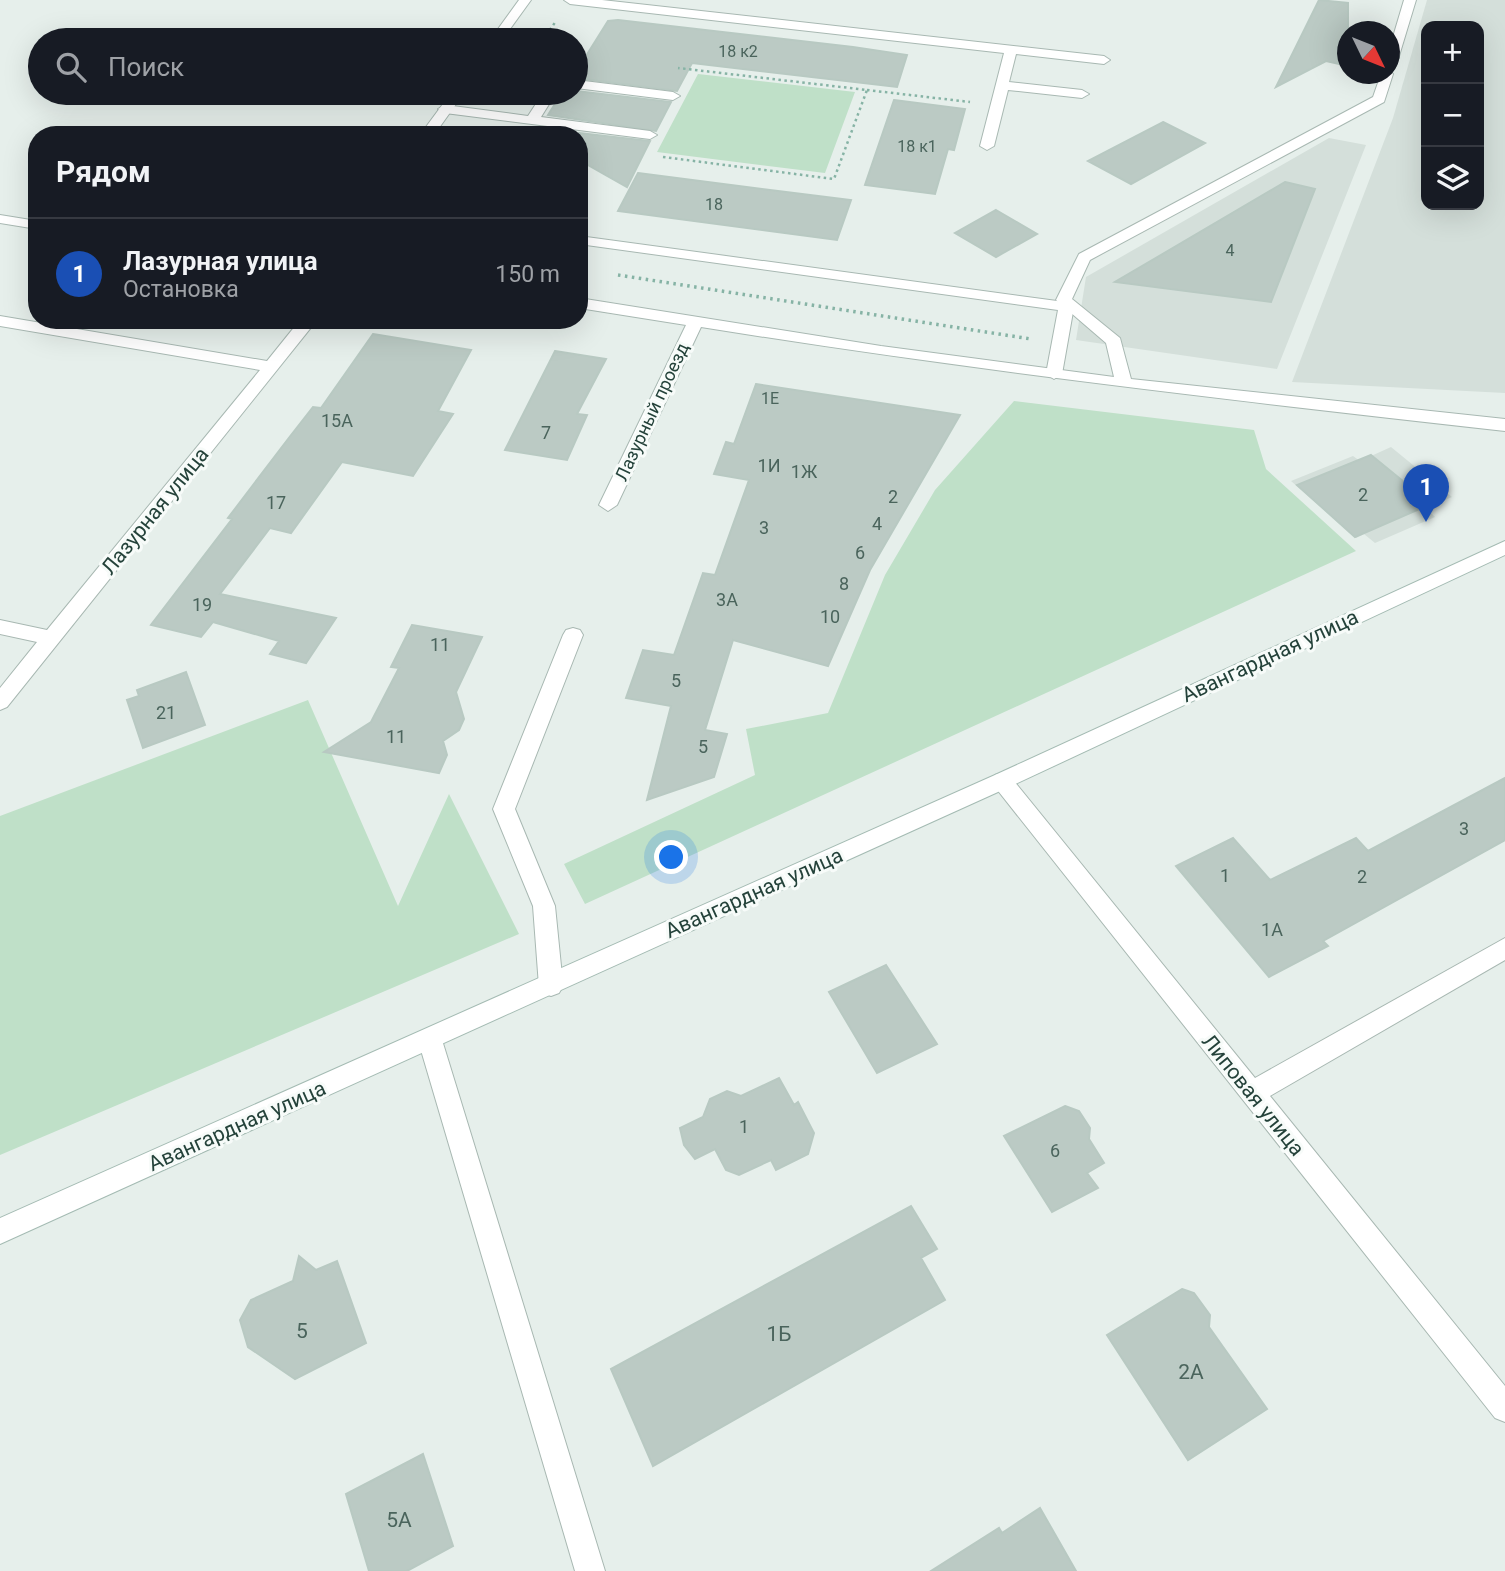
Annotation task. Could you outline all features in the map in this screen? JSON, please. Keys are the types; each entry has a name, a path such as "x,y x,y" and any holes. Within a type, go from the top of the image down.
{"street":[{"path":"505,28 525,0"},
{"path":"570,0 1104,60"},
{"path":"1400,33 1410,0"},
{"path":"987,146 1011,49"},
{"path":"1124,383 1114,341 1064,300 1084,257 1379,100 1384,84"},
{"path":"588,85 673,96"},
{"path":"1002,85 1083,94"},
{"path":"433,126 448,105"},
{"path":"531,120 541,105"},
{"path":"445,109 579,126"},
{"path":"588,127 650,135"},
{"path":"0,219 28,224"},
{"path":"588,241 1066,306 1054,374"},
{"path":"588,304 881,351 1054,374 1505,425"},
{"name":"Лазурный проезд","path":"608,505 696,320"},
{"path":"0,321 28,326"},
{"path":"47,329 272,367"},
{"name":"Лазурная улица","path":"0,702 302,329"},
{"name":"Авангардная улица","path":"0,1231 551,986 1002,781 1505,547"},
{"path":"0,627 52,638"},
{"path":"551,986 544,906 504,810 572,635"},
{"name":"Липовая улица","path":"1002,781 1505,1408"},
{"path":"1252,1093 1505,948"},
{"path":"430,1040 590,1571"}],"path":[{"path":"677,68 997,105"},
{"path":"660,157 834,179 867,90"},
{"path":"607,274 1059,344"}],"shaded area":[{"path":"1427,0 1505,0 1505,393 1292,382 1393,118"},
{"path":"1329,138 1366,145 1277,369 1076,340 1086,277"},
{"path":"1391,447 1452,497 1426,508 1435,517 1375,543 1364,534 1356,538 1291,481 1353,456 1360,461"}],"green space":[{"path":"698,74 855,92 825,173 657,152"},
{"path":"1014,401 1254,430 1266,469 1356,551 585,904 564,864 755,775 746,729 828,713 885,575 935,490"},
{"path":"308,700 398,906 449,794 519,934 0,1155 0,816"}],"building":[{"path":"1319,0 1348,3 1348,21 1337,21 1337,64 1326,61 1276,87"},
{"path":"618,20 907,55 897,87 692,63 677,91 588,80 588,53 608,21"},
{"path":"588,92 671,102 656,131 548,115 554,105 588,105"},
{"path":"894,100 965,109 954,150 948,149 935,194 865,185"},
{"path":"1163,122 1205,143 1131,184 1088,161"},
{"path":"588,134 650,141 627,187 588,165"},
{"path":"638,173 851,200 837,240 618,211"},
{"path":"1285,182 1315,189 1271,302 1115,282"},
{"path":"996,210 1037,234 996,257 955,233"},
{"path":"373,334 471,350 438,411 453,414 413,476 342,462 291,533 270,528 220,594 336,618 306,663 270,654 279,641 213,622 201,637 151,625 232,519 228,518 288,439 313,407 321,408"},
{"path":"555,351 606,359 577,414 587,415 567,460 505,450"},
{"path":"756,384 960,415 870,570 828,666 733,640 705,730 727,734 714,777 647,800 671,706 626,698 643,650 674,655 703,573 715,575 749,480 714,474 726,442 734,444"},
{"path":"1371,455 1431,504 1355,537 1297,485"},
{"path":"412,625 482,637 456,692 464,719 459,730 443,741 447,755 439,773 324,752 371,722 399,668 391,667"},
{"path":"186,672 205,725 143,748 127,700 139,696 137,690"},
{"path":"1505,778 1505,840 1323,941 1328,946 1269,977 1176,866 1233,838 1270,880 1356,838 1368,851"},
{"path":"886,965 937,1044 877,1073 829,992"},
{"path":"779,1078 794,1105 798,1102 814,1133 808,1154 776,1170 771,1160 739,1175 726,1170 715,1149 695,1159 684,1145 680,1128 703,1117 710,1099 727,1091 741,1096"},
{"path":"1065,1106 1079,1111 1090,1128 1089,1139 1104,1163 1087,1173 1098,1188 1052,1212 1004,1136"},
{"path":"911,1206 937,1249 921,1258 945,1300 653,1466 611,1369"},
{"path":"299,1256 316,1270 337,1261 366,1343 295,1379 248,1347 240,1320 251,1300 293,1281"},
{"path":"1182,1289 1194,1293 1210,1315 1209,1327 1267,1409 1188,1460 1107,1335"},
{"path":"423,1454 453,1546 407,1571 369,1571 346,1494"},
{"path":"1040,1508 1076,1571 931,1571 999,1528 1002,1533"}],"place":[{"name":"Лазурная улица","path":"1426,522"}]}
